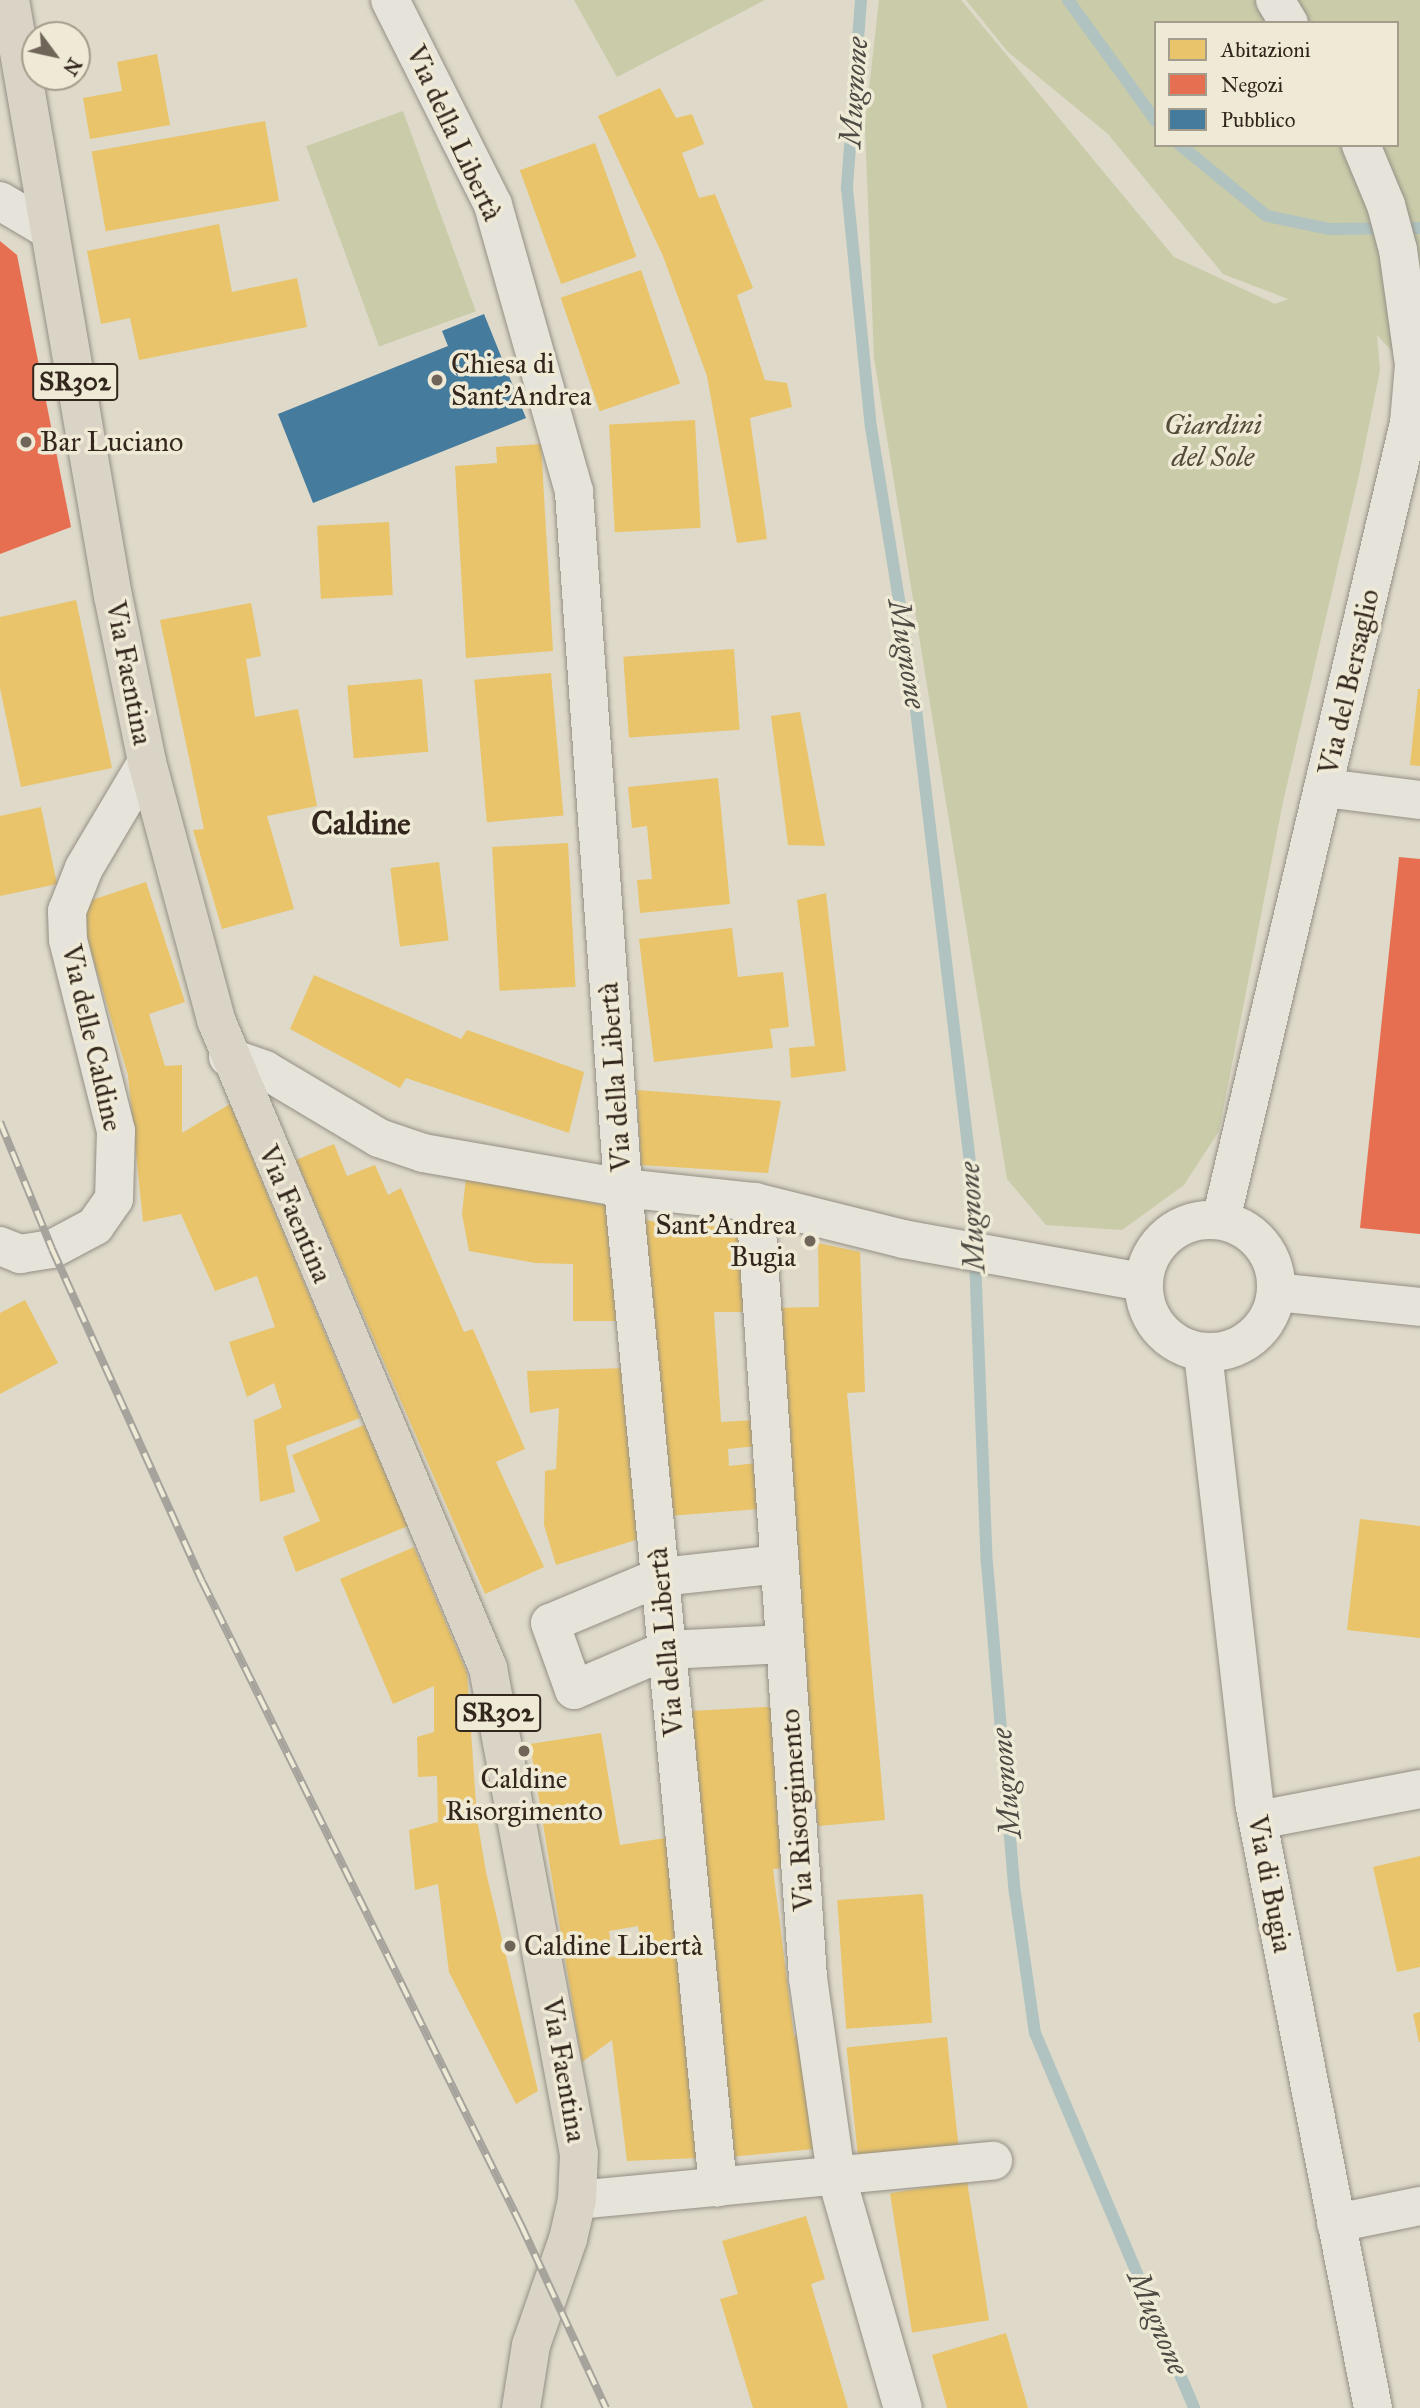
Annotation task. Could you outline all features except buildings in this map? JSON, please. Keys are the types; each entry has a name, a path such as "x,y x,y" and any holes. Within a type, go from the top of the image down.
{"main road":[{"name":"Via Faentina","path":"10,0 49,230 147,762 228,1057 488,1668 579,2154 577,2200 531,2345 522,2383 521,2408"}],"street":[{"name":"Via della Libertà","path":"390,0 494,205 574,492 623,1188 718,2187"},
{"path":"1275,0 1288,21"},
{"name":"Via del Bersaglio","path":"1221,1220 1415,428 1414,365 1398,250 1386,205 1362,147"},
{"path":"0,201 49,230"},
{"name":"Via delle Caldine","path":"0,1245 20,1255 52,1249 95,1226 114,1199 116,1131 68,940 67,911 84,868 147,762"},
{"path":"1325,788 1420,800"},
{"path":"228,1057 265,1070 379,1138 423,1153 623,1188 755,1202 903,1239 1142,1282"},
{"name":"Via Risorgimento","path":"755,1202 808,1979 836,2175 903,2408"},
{"path":"1221,1220 1259,1241 1275,1269 1276,1292 1271,1314 1259,1331 1241,1346 1203,1353 1161,1333 1148,1314 1142,1282 1148,1260 1174,1230 1195,1221 1221,1220"},
{"path":"1276,1292 1420,1307"},
{"name":"Via di Bugia","path":"1203,1353 1258,1821 1373,2408"},
{"path":"780,1564 660,1577 550,1623 574,1690 667,1650 785,1644"},
{"path":"1258,1821 1420,1789"},
{"path":"577,2200 993,2161"},
{"path":"1336,2224 1420,2206"}],"green space":[{"path":"574,0 765,0 617,77"},
{"name":"Giardini del Sole","path":"879,0 961,0 1174,257 1275,304 1288,299 1223,274 1108,134 1008,52 966,0 1420,0 1420,381 1377,335 1380,370 1359,475 1283,802 1219,1131 1184,1185 1122,1230 1046,1225 1007,1179 874,358 865,125"},
{"path":"403,111 476,311 379,346 306,146"}],"waterway":[{"name":"Mugnone","path":"861,0 847,188 871,427 914,693 972,1180 987,1563 1015,1893 1035,2033 1194,2408"},
{"path":"1068,0 1154,118"},
{"path":"1182,147 1267,216 1329,229 1420,228"}],"railway":[{"path":"0,1122 52,1249 202,1581 521,2225 606,2408"}],"place":[{"name":"Chiesa di Sant'Andrea","path":"437,380"},
{"name":"Bar Luciano","path":"26,442"},
{"name":"Sant'Andrea Bugia","path":"810,1241"},
{"name":"Caldine Risorgimento","path":"524,1751"},
{"name":"Caldine Libertà","path":"510,1946"}],"district":[{"name":"Caldine","path":"361,824"}]}
